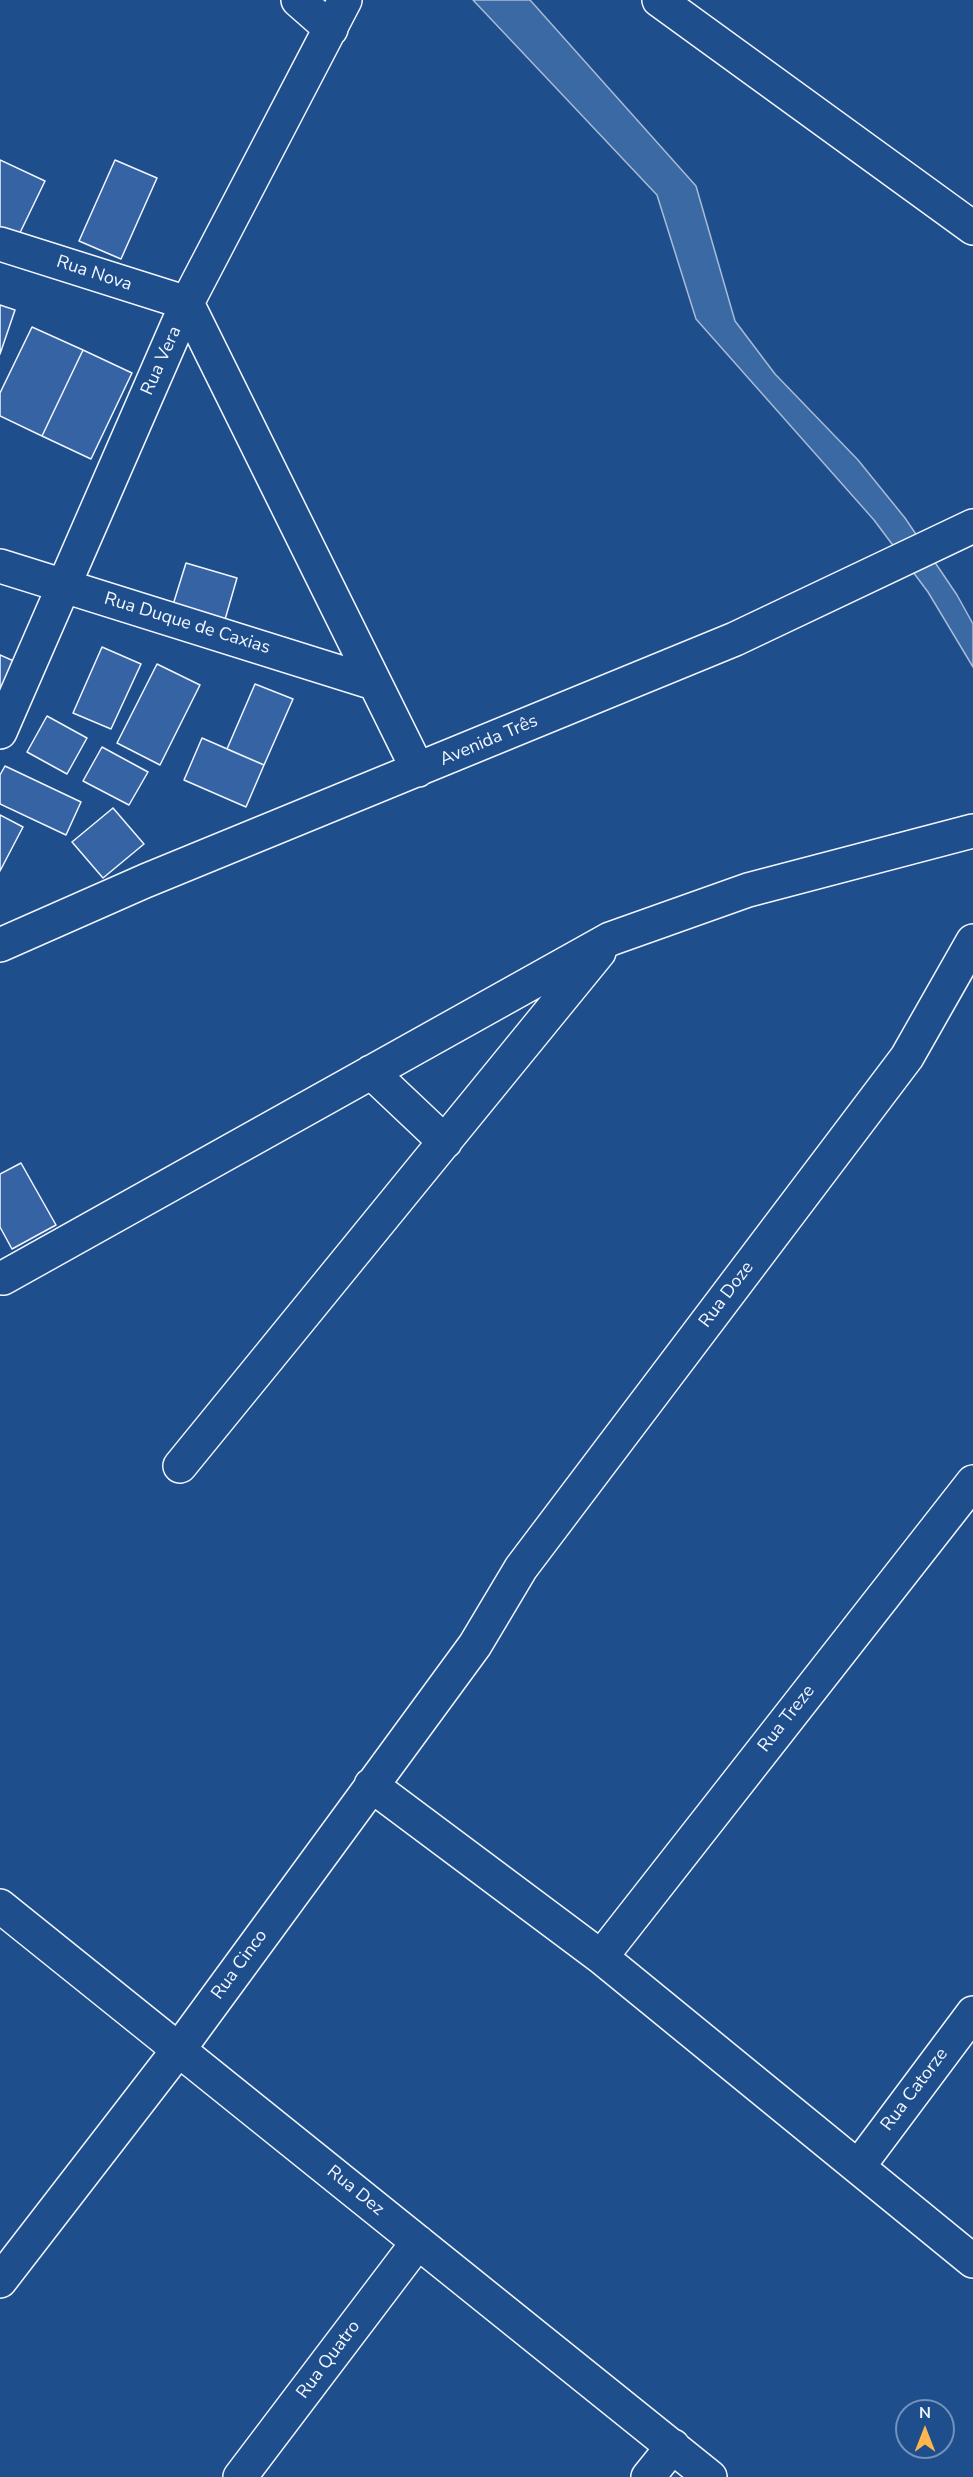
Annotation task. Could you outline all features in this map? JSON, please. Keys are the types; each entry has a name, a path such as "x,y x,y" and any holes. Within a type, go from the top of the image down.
{"street":[{"path":"298,0 331,29"},
{"name":"Rua Vera","path":"0,732 187,303 345,0"},
{"path":"659,0 973,228"},
{"name":"Rua Nova","path":"0,244 187,303"},
{"path":"187,303 418,770"},
{"name":"Avenida Três","path":"0,945 145,880 735,639 972,527"},
{"name":"Rua Duque de Caxias","path":"0,566 374,683"},
{"path":"3,1278 610,939 748,890 973,831"},
{"path":"180,1466 610,939"},
{"name":"Rua Doze","path":"475,1645 521,1568 907,1057 973,941"},
{"path":"371,1072 445,1142"},
{"name":"Rua Treze","path":"602,1957 973,1482"},
{"name":"Rua Cinco","path":"0,2281 179,2049 475,1645"},
{"path":"371,1785 602,1957 973,2260"},
{"name":"Rua Dez","path":"0,1906 710,2477"},
{"name":"Rua Catorze","path":"858,2166 973,2013"},
{"name":"Rua Quatro","path":"240,2477 418,2242"},
{"path":"648,2477 673,2446"}],"water":[{"path":"473,0 530,0 696,186 735,321 775,374 858,460 905,518 957,595 973,624 973,667 928,592 874,520 696,319 657,195"}],"building":[{"path":"0,160 45,181 16,241 0,233"},
{"path":"115,160 157,178 121,259 79,241"},
{"path":"0,305 15,310 0,354"},
{"path":"32,327 83,350 42,436 0,416 0,393"},
{"path":"83,350 132,373 91,459 42,436"},
{"path":"186,563 237,578 224,623 172,608"},
{"path":"102,647 141,664 111,729 73,713"},
{"path":"0,655 16,662 0,696"},
{"path":"157,664 200,685 160,765 117,743"},
{"path":"255,684 293,699 264,765 227,749"},
{"path":"47,716 87,738 67,774 27,752"},
{"path":"202,738 264,765 246,807 184,780"},
{"path":"102,747 148,772 129,805 83,781"},
{"path":"5,766 81,802 66,835 0,804 0,775"},
{"path":"113,808 144,844 103,878 72,842"},
{"path":"0,815 23,827 0,871"},
{"path":"21,1163 56,1225 12,1249 0,1227 0,1174"}]}
